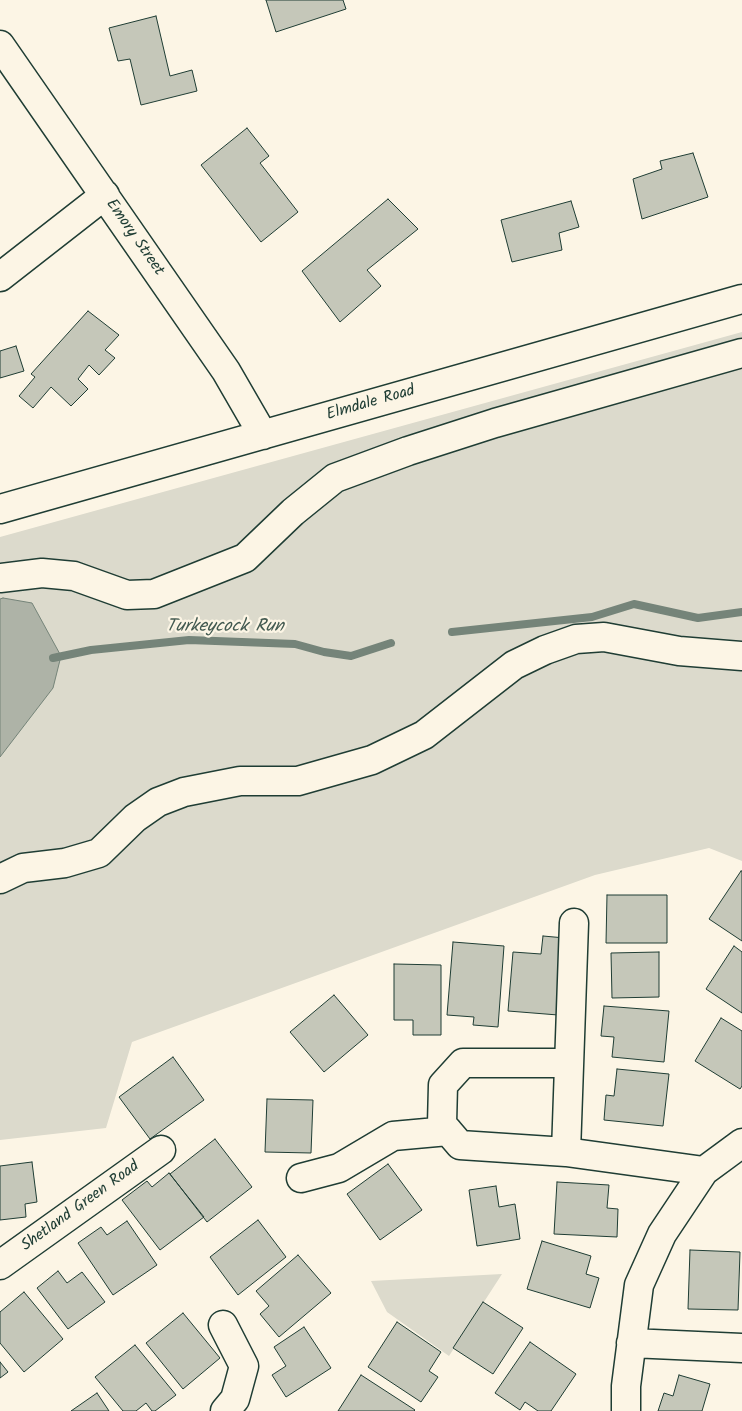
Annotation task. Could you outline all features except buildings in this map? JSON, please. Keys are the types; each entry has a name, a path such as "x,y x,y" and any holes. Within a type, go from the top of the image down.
{"street":[{"name":"Emory Street","path":"0,45 226,371 263,435"},
{"path":"0,277 105,196"},
{"name":"Elmdale Road","path":"0,509 742,299"},
{"path":"0,578 42,572 74,576 127,594 154,594 245,558 293,512 335,478 408,450 495,422 742,353"},
{"path":"0,879 23,868 65,863 99,853 135,818 158,802 184,792 240,781 298,781 372,760 424,736 514,665 545,650 576,639 604,637 679,651 742,656"},
{"path":"566,1152 574,923"},
{"path":"569,1063 463,1063 443,1085 442,1124 460,1145 566,1152 704,1170"},
{"path":"301,1178 339,1168 393,1136 448,1132"},
{"path":"626,1411 626,1386 638,1285 662,1234 704,1170 742,1143"},
{"name":"Shetland Green Road","path":"0,1265 161,1150"},
{"path":"223,1325 244,1366 235,1399 225,1411"},
{"path":"631,1344 742,1348"}],"shaded area":[{"path":"742,332 742,861 709,848 595,875 132,1042 106,1128 0,1140 0,537"},
{"path":"0,599 32,603 61,656 53,688 0,757"},
{"path":"502,1274 449,1356 387,1312 371,1281"}],"waterway":[{"name":"Turkeycock Run","path":"452,632 592,617 634,604 698,618 742,612"},
{"name":"Turkeycock Run","path":"53,658 91,650 189,640 295,644 324,652 351,656 391,643"}]}
